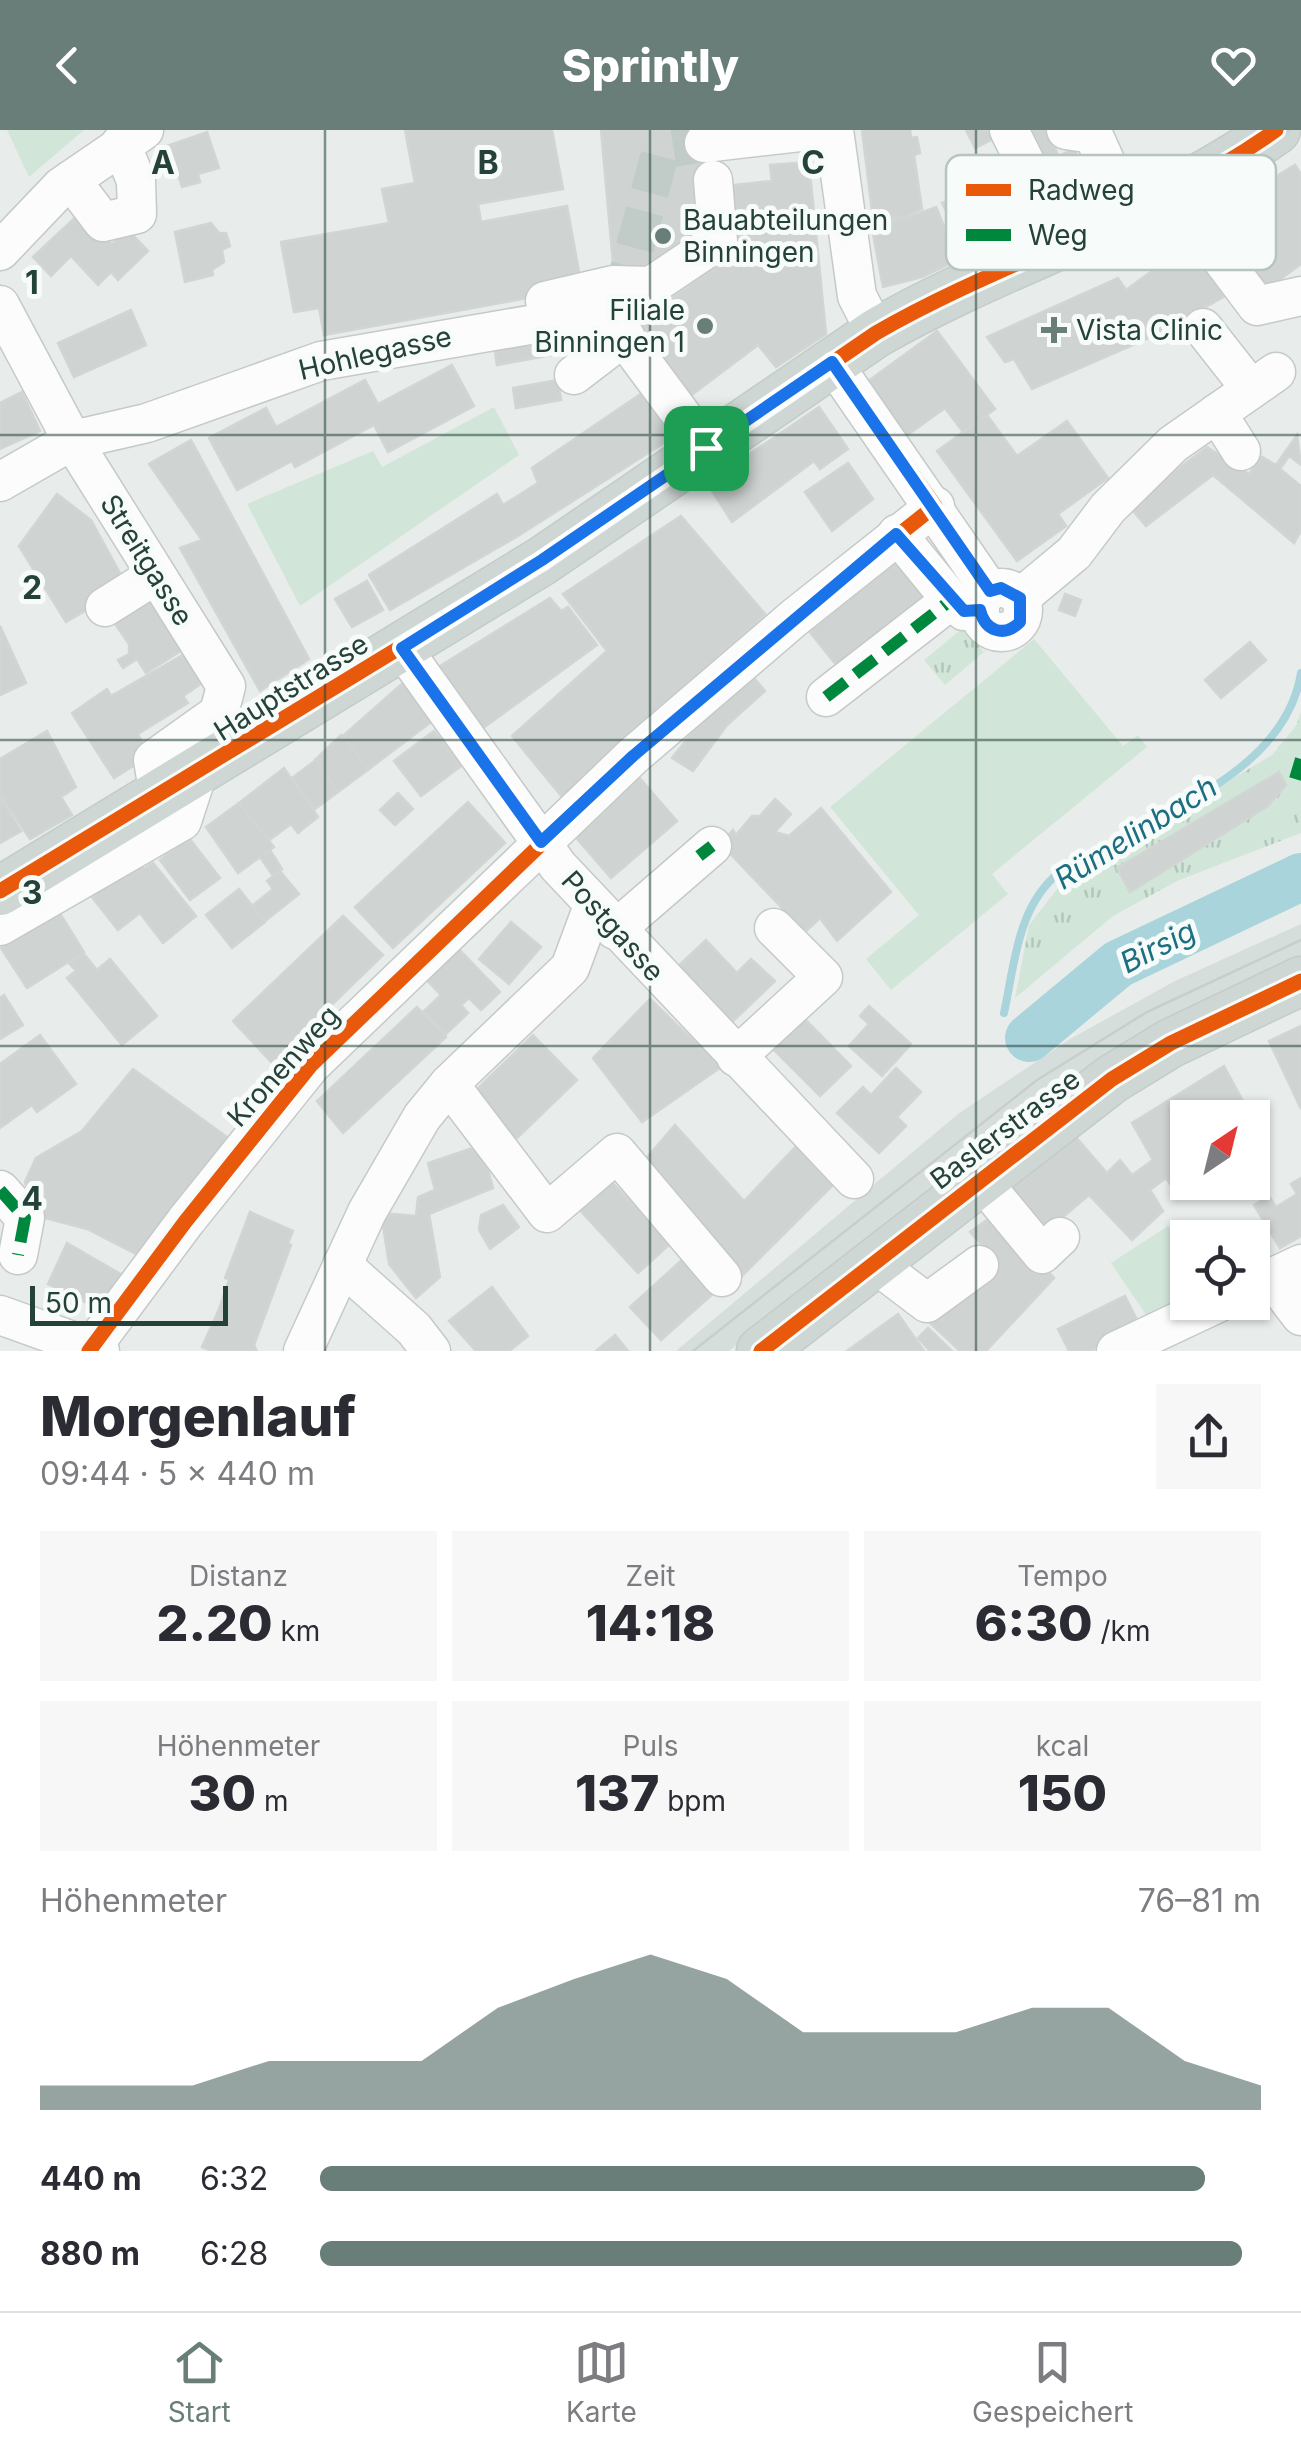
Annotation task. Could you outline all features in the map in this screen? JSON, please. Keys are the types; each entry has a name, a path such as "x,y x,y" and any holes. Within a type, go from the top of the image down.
{"main road":[{"name":"Hauptstrasse","path":"1247,155 1276,130"},
{"name":"Hauptstrasse","path":"0,891 402,648 876,333 924,305 1005,270"},
{"name":"Baslerstrasse","path":"761,1351 1112,1079 1186,1036 1301,981"}],"street":[{"path":"704,143 818,130"},
{"path":"834,130 857,296 876,333"},
{"path":"1009,130 1022,155"},
{"path":"1066,130 1093,134 1102,155"},
{"path":"0,251 71,180 133,136"},
{"path":"71,180 103,222 137,214 133,136"},
{"path":"389,348 418,323 613,284 650,286 718,241 713,180"},
{"path":"1230,270 1256,306 1301,296"},
{"name":"Streitgasse","path":"0,305 72,440 226,686 220,713 153,760 178,785"},
{"path":"574,374 611,320 706,448"},
{"name":"Hohlegasse","path":"0,482 72,440 147,422 320,361 389,348 611,320"},
{"path":"826,697 985,600 1074,553 1108,508 1174,444 1263,380 1202,328"},
{"path":"832,362 935,506 985,600"},
{"path":"1218,413 1241,451"},
{"name":"Kronenweg","path":"94,1350 208,1192 311,1065 633,756 896,534 935,506"},
{"path":"896,534 985,600"},
{"path":"105,607 156,576"},
{"name":"Postgasse","path":"402,648 541,842 604,918 854,1180"},
{"name":"Hauptstrasse","path":"0,926 182,821 178,785"},
{"path":"303,1351 398,1154 449,1084 570,968 604,918 706,851"},
{"path":"736,1057 823,978 774,928"},
{"path":"449,1084 547,1213 617,1153 722,1276"},
{"path":"980,1179 1042,1254 1060,1237"},
{"path":"0,1190 25,1218 18,1254"},
{"path":"873,1262 927,1304 980,1265"},
{"path":"342,1265 414,1329 432,1351"},
{"path":"1275,1276 1301,1316"},
{"path":"0,1315 94,1350"},
{"path":"1116,1351 1169,1340 1196,1320"}],"shaded area":[{"path":"1301,924 1301,960 808,1290 729,1351 676,1351 958,1114 1070,1039 1175,981"}],"green space":[{"path":"7,130 84,130 29,177"},
{"path":"494,407 519,455 300,606 247,504 373,451 382,467"},
{"path":"963,628 984,652 945,685 924,660"},
{"path":"1034,639 1123,746 1138,735 1147,747 992,874 1008,894 891,990 866,959 919,915 830,807"},
{"path":"1301,712 1301,833 1177,881 1113,916 1015,998 1029,925 1065,879 1272,755 1296,726"},
{"path":"1168,1226 1170,1312 1151,1322 1111,1263"}],"building":[{"path":"405,130 552,130 563,189 478,204 481,222 567,206 582,288 324,335 319,308 294,312 281,242 389,223 382,189 415,183"},
{"path":"601,130 698,130 706,239 647,275 614,274"},
{"path":"862,130 910,130 911,138 917,137 920,153 914,155 922,209 904,217 873,219"},
{"path":"966,130 994,130 997,137 975,148"},
{"path":"1019,130 1048,130 1057,153 1030,155"},
{"path":"207,132 219,168 198,174 200,182 182,187 173,158 165,161 161,148"},
{"path":"809,162 826,334 776,367 758,345 689,397 637,322 732,257 724,186 772,181 770,165"},
{"path":"1295,165 1301,174 1301,264 1259,295 1236,290 1156,335 1032,389 1014,359 1005,362 987,337 1118,278 1126,290 1154,270 1276,270 1276,176"},
{"path":"936,207 946,231 946,266 922,277 883,287 871,223 907,218"},
{"path":"81,212 112,244 128,230 148,251 118,280 111,272 98,285 71,256 51,276 33,257"},
{"path":"211,223 219,233 226,233 230,246 222,250 224,262 212,270 213,275 185,282 175,232"},
{"path":"131,310 146,345 74,377 58,343"},
{"path":"581,329 585,349 497,365 494,345"},
{"path":"937,331 995,409 963,432 945,408 906,436 867,382"},
{"path":"452,365 474,406 388,452 374,425 295,467 292,461 237,490 209,438 266,408 276,427 365,380 378,404"},
{"path":"558,380 561,400 516,408 513,388"},
{"path":"648,389 678,434 518,536 390,610 369,575 497,494 503,505 538,483 532,468"},
{"path":"22,392 40,431 0,449 0,403"},
{"path":"819,407 848,449 820,469 814,461 732,522 707,483"},
{"path":"987,415 1017,456 1067,421 1108,478 1058,514 1066,526 1017,561 937,451"},
{"path":"1297,435 1301,465 1289,456 1280,469 1301,486 1301,531 1294,543 1213,475 1146,526 1129,506 1207,447 1249,474 1262,457 1276,465"},
{"path":"191,440 309,659 260,691 180,548 202,540 149,464"},
{"path":"848,463 873,499 832,531 805,492"},
{"path":"57,494 91,520 127,586 66,622 19,546"},
{"path":"681,516 765,614 562,797 512,736 607,651 563,594"},
{"path":"902,550 937,595 841,671 809,631 834,611 827,603"},
{"path":"367,581 383,610 352,627 335,599"},
{"path":"1065,594 1081,600 1075,616 1059,610"},
{"path":"146,598 184,649 146,673 137,659 123,668 118,660 129,654 129,644 111,618"},
{"path":"550,598 561,611 568,607 597,645 479,731 437,668"},
{"path":"0,626 26,683 0,695"},
{"path":"1250,642 1266,660 1221,698 1205,680"},
{"path":"195,648 211,677 183,696 188,703 138,734 149,756 114,778 72,713 107,689 111,696"},
{"path":"750,673 765,691 727,725 693,771 672,758 712,708"},
{"path":"404,682 436,718 369,769 343,736"},
{"path":"47,731 76,787 61,797 72,815 30,839 0,794 0,759"},
{"path":"434,731 461,766 421,796 394,761"},
{"path":"341,735 369,769 338,792 315,760"},
{"path":"316,760 338,792 315,809 292,778"},
{"path":"284,768 318,817 298,833 291,824 268,841 239,803"},
{"path":"631,768 677,821 611,878 572,833 585,822 589,826 607,811 596,797"},
{"path":"1279,772 1286,785 1268,806 1130,892 1117,868"},
{"path":"398,793 413,809 395,825 380,810"},
{"path":"0,798 21,831 0,843"},
{"path":"775,799 791,814 775,832 789,836 821,808 891,892 837,941 820,918 805,932 720,843 733,830 736,835 752,816 760,816"},
{"path":"468,802 505,843 393,948 355,907"},
{"path":"239,803 274,847 238,873 206,827"},
{"path":"189,838 220,878 190,900 160,860"},
{"path":"270,850 282,869 273,876 260,857"},
{"path":"134,859 144,869 153,863 196,916 163,943 140,913 118,930 88,892"},
{"path":"280,871 299,894 265,921 252,906 273,889 267,881"},
{"path":"239,889 265,922 232,948 206,915"},
{"path":"59,912 84,952 27,988 1,948"},
{"path":"343,916 383,955 272,1063 233,1021"},
{"path":"511,922 541,947 509,984 479,959"},
{"path":"706,940 737,973 751,959 775,981 729,1025 674,970"},
{"path":"453,943 500,992 481,1010 469,998 461,1005 468,1013 446,1034 424,1011 441,995 421,974"},
{"path":"84,954 97,970 110,959 157,1016 122,1045 67,978 76,971 69,963"},
{"path":"4,995 23,1025 0,1039 0,998"},
{"path":"650,999 721,1067 642,1122 593,1058"},
{"path":"869,1006 911,1044 882,1076 849,1046 869,1024 860,1016"},
{"path":"417,1007 446,1037 343,1133 317,1101"},
{"path":"795,1009 851,1066 820,1096 764,1040"},
{"path":"1301,1026 1301,1109 1269,1041"},
{"path":"40,1035 76,1084 37,1112 32,1105 0,1128 0,1064"},
{"path":"533,1035 577,1080 514,1141 470,1096"},
{"path":"1224,1066 1242,1100 1170,1100 1170,1184 1166,1178 1150,1190 1163,1211 1132,1240 1089,1195 1038,1238 1002,1196 1074,1135 1107,1173 1120,1160 1132,1175 1153,1160 1132,1123"},
{"path":"896,1068 921,1092 897,1117 906,1126 879,1153 837,1113 863,1087 871,1095"},
{"path":"133,1069 231,1140 140,1256 87,1229 34,1215 25,1182 36,1158 82,1131"},
{"path":"675,1125 744,1201 803,1139 842,1176 740,1278 639,1167"},
{"path":"481,1145 493,1188 429,1214 440,1277 416,1298 389,1264 381,1213 416,1216 418,1197 435,1190 428,1163"},
{"path":"1301,1178 1301,1236 1280,1248 1270,1231 1270,1220 1263,1220 1254,1205 1270,1198 1276,1207 1297,1194 1291,1184"},
{"path":"609,1179 670,1244 638,1273 578,1208"},
{"path":"503,1205 519,1227 490,1249 479,1230 481,1215"},
{"path":"250,1212 293,1231 288,1243 291,1245 254,1345 257,1351 212,1351 202,1347 219,1309 229,1280 225,1278"},
{"path":"998,1212 1054,1278 986,1351 960,1351 930,1323 997,1261 970,1232"},
{"path":"67,1243 124,1276 112,1301 96,1293 91,1305 48,1284"},
{"path":"683,1259 714,1293 661,1340 630,1307"},
{"path":"492,1287 528,1336 509,1351 476,1351 449,1321"},
{"path":"1125,1296 1140,1326 1090,1351 1069,1351 1058,1329"},
{"path":"898,1314 924,1351 847,1351"},
{"path":"928,1328 952,1351 930,1351 918,1338"},
{"path":"615,1335 628,1351 596,1351"}],"waterway":[{"name":"Rümelinbach","path":"1004,1013 1025,923 1032,906 1054,877 1192,800 1250,759 1274,734 1291,706 1301,673"},
{"name":"Birsig","path":"1029,1038 1118,964 1301,877"}],"tunnel":[{"path":"620,303 661,150 704,143"}],"tram line":[{"path":"1250,155 1289,130"},
{"path":"0,898 522,580 885,336 1019,270"},
{"path":"593,517 879,325"},
{"path":"693,1351 1037,1080 1147,1012 1301,940"}],"marked path":[{"path":"897,534 951,600"},
{"path":"826,697 951,600 964,611 980,610"},
{"path":"1295,779 1301,759"},
{"path":"699,856 712,846"},
{"path":"0,1190 25,1218 18,1255"}],"cycle path":[{"path":"1238,155 1276,130"},
{"path":"0,891 542,561 876,333 1003,270"},
{"path":"89,1351 185,1222 311,1065 633,756 794,618 935,506 832,362"},
{"path":"761,1351 1112,1079 1171,1043 1301,981"}],"place":[{"name":"Bauabteilungen Binningen","path":"663,236"},
{"name":"Filiale Binningen 1","path":"705,326"},
{"name":"Vista Clinic","path":"1054,330"}],"route":[{"path":"832,362 935,506 990,591 1012,590 1020,598 1024,610 1020,622 1004,632 995,631 982,619 980,610 964,611 896,534 633,756 541,842 402,648 542,560 706,448 832,362"}]}
